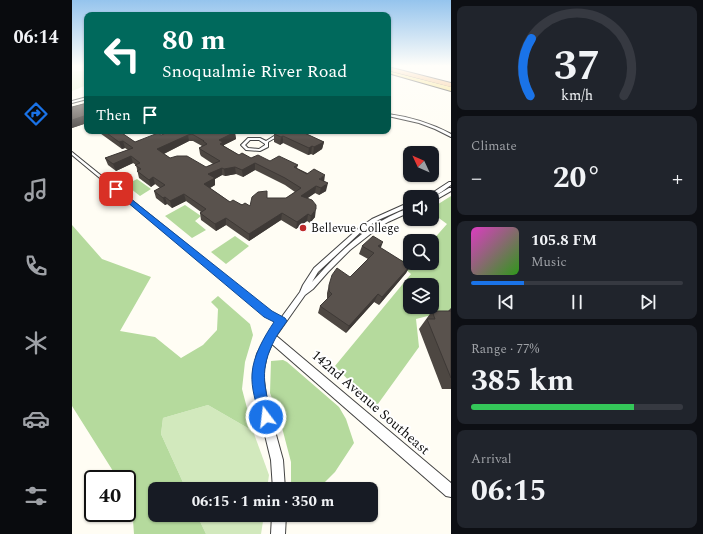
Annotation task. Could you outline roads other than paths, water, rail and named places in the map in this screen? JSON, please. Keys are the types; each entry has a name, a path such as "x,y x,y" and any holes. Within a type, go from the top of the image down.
{"street":[{"path":"72,102 84,99"},
{"path":"391,115 425,121 451,132"},
{"path":"391,115 423,123 451,136"},
{"path":"266,142 267,146 260,150 249,150 243,145 246,141 260,139 271,134"},
{"path":"266,142 280,134"},
{"path":"260,139 266,142"},
{"path":"72,153 268,314 281,321"},
{"path":"439,191 451,183"},
{"path":"439,196 451,189"},
{"path":"303,294 305,287 316,270 361,229 374,220 403,207"},
{"path":"279,482 277,460 262,402 258,374 262,354 281,321 303,294 310,289 328,268 364,234 388,219 403,213"},
{"name":"142nd Avenue Southeast","path":"271,337 451,491"},
{"path":"278,534 279,522"}],"place":[{"name":"Bellevue College","path":"303,228"}]}
